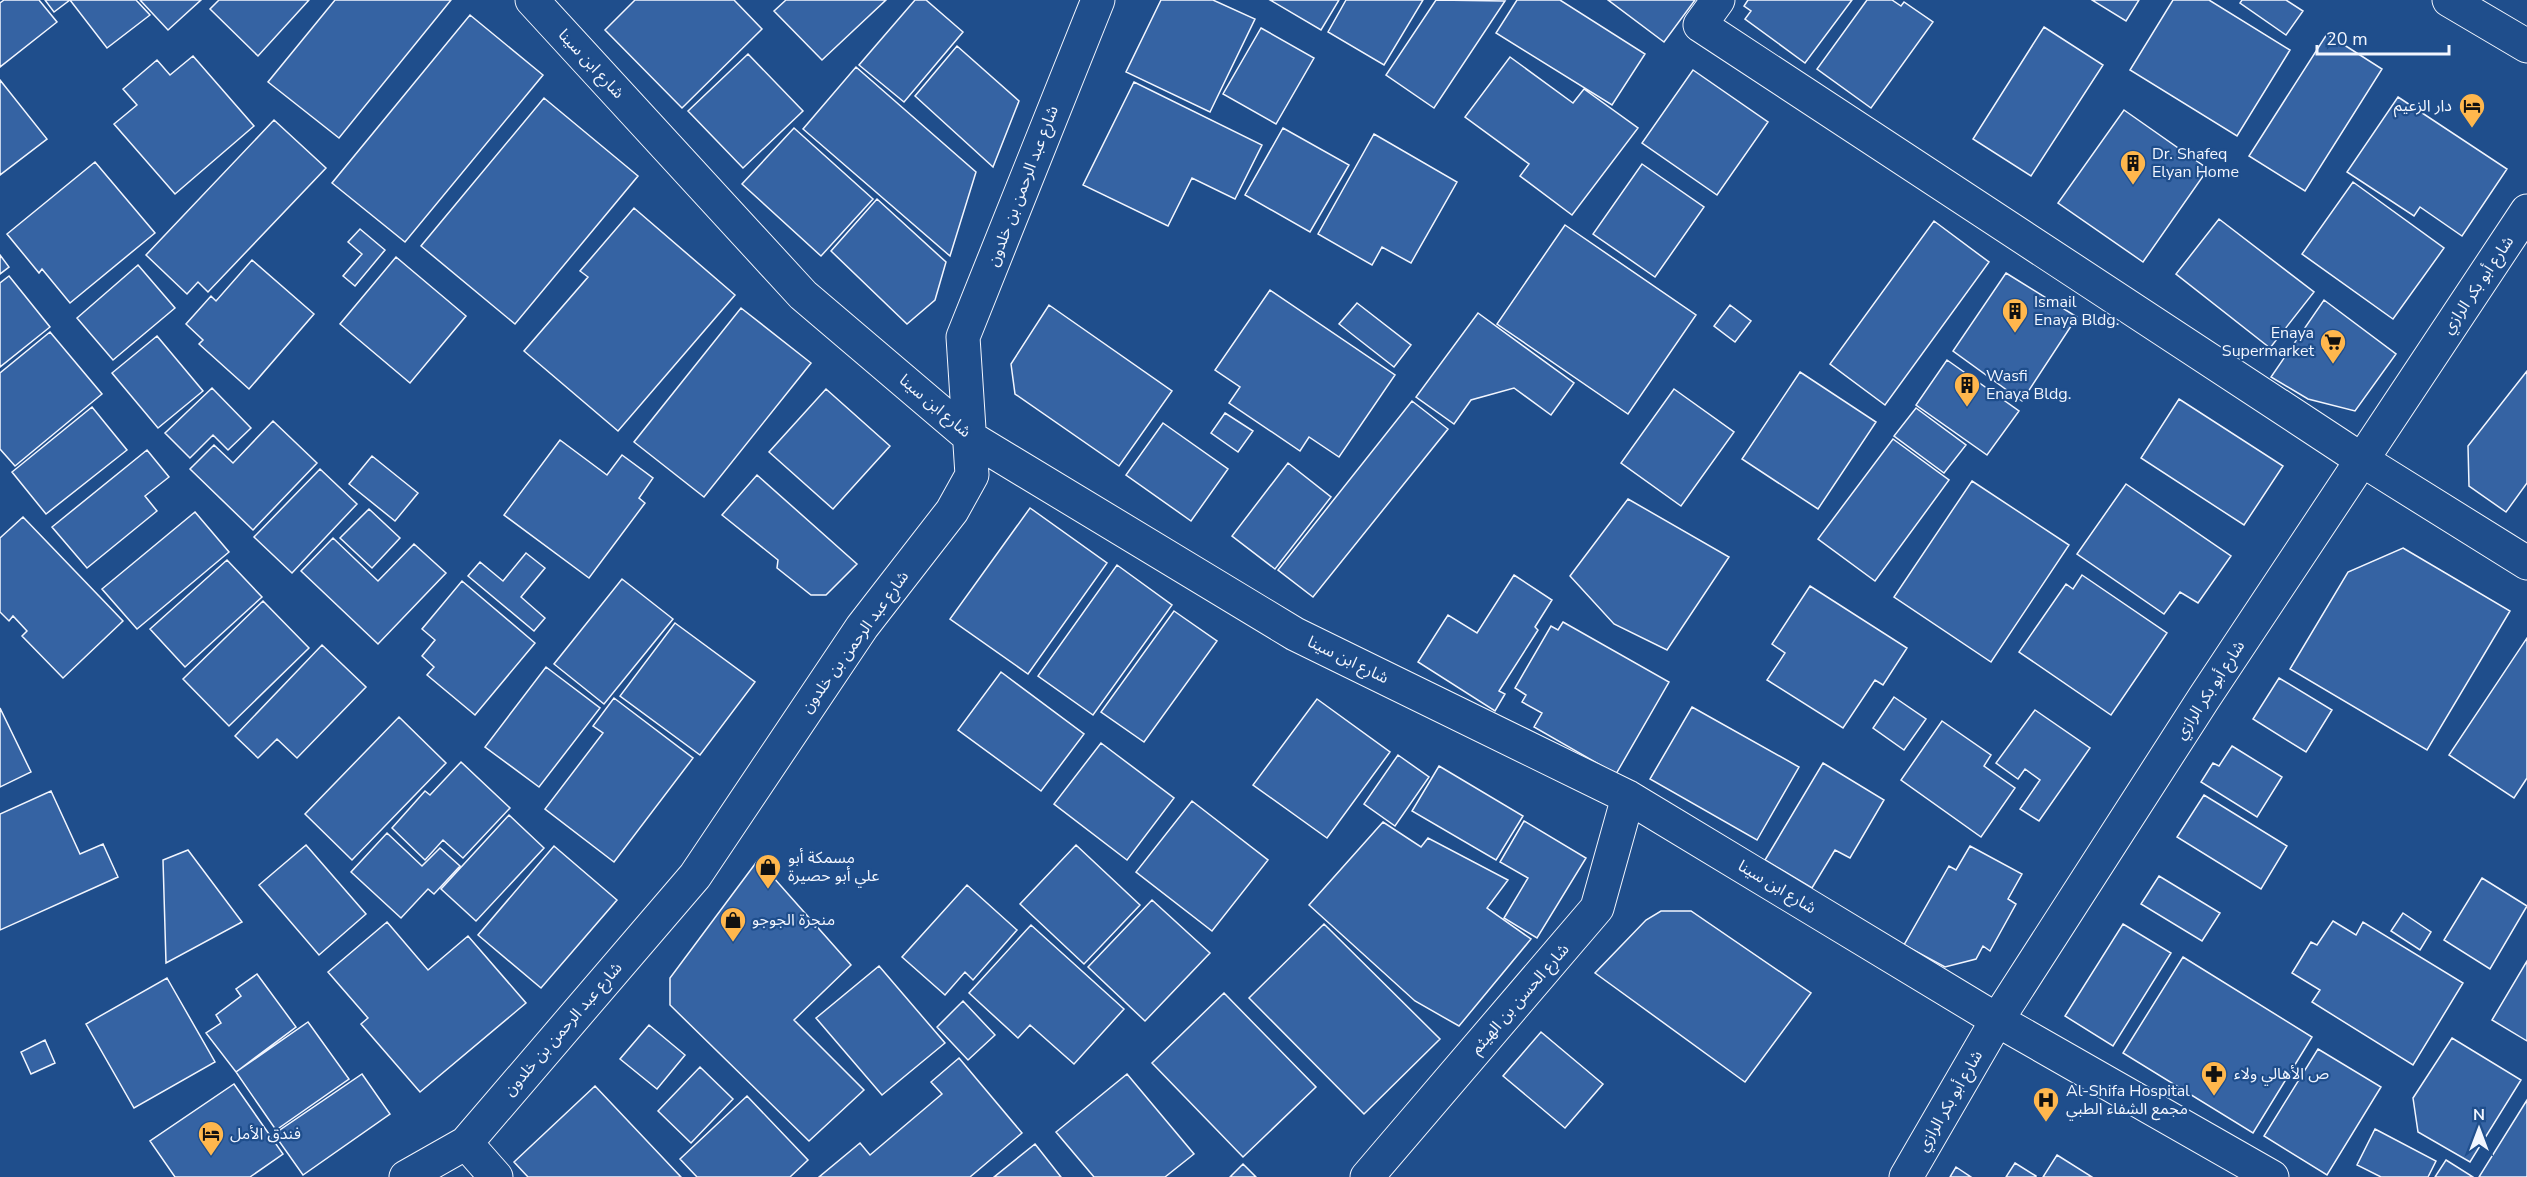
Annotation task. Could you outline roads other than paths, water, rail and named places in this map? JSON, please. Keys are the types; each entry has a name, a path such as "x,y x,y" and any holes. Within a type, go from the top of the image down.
{"street":[{"name":"شارع ابن سينا","path":"532,0 803,295 971,438 1295,634 1628,797 1997,1020 2272,1177"},
{"name":"شارع عبد الرحمن بن خلدون","path":"406,1177 466,1143 695,876 862,627 952,511 972,475 963,337 1098,0"},
{"path":"1718,0 1700,25 2362,460 2527,563"},
{"path":"2449,0 2527,46"},
{"name":"شارع أبو بكر الرازي","path":"1906,1177 1997,1020 2204,698 2527,211"},
{"name":"شارع الحسن بن الهيثم","path":"1367,1177 1597,908 1628,797"},
{"path":"466,1143 496,1177"}],"place":[{"name":"دار الزعيم","path":"2472,129"},
{"name":"Dr. Shafeq Elyan Home","path":"2133,186"},
{"name":"Ismail Enaya Bldg.","path":"2015,334"},
{"name":"Enaya Supermarket","path":"2333,365"},
{"name":"Wasfi Enaya Bldg.","path":"1967,408"},
{"name":"مسمكة أبو علي أبو حصيرة","path":"768,890"},
{"name":"منجرة الجوجو","path":"733,943"},
{"name":"ص الأهالي ولاء","path":"2214,1097"},
{"name":"Al-Shifa Hospital مجمع الشفاء الطبي","path":"2046,1123"},
{"name":"فندق الأمل","path":"211,1157"}]}
